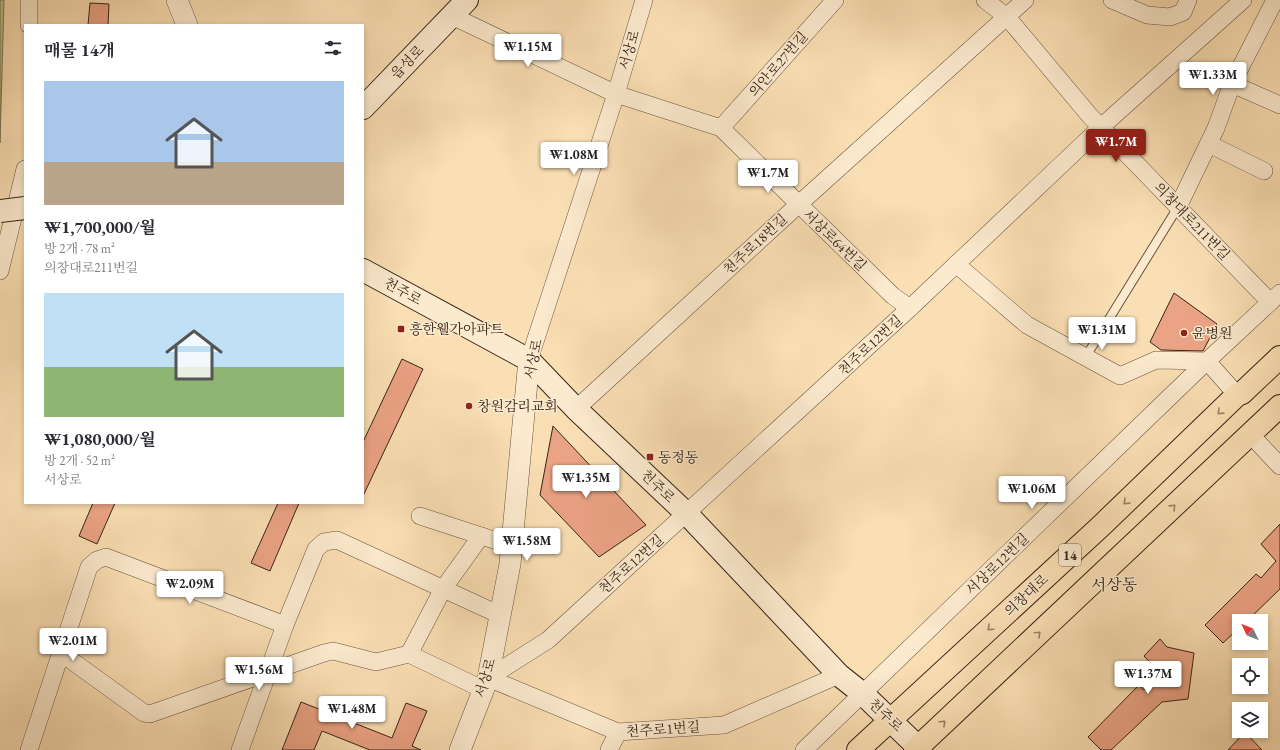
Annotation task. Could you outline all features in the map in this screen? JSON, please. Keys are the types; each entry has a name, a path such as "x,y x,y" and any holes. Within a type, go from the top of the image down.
{"main road":[{"name":"읍성로","path":"364,107 467,0"},
{"path":"0,211 24,208"},
{"name":"천주로","path":"364,271 529,360 576,409 687,514 839,675 864,694 891,719 918,749"},
{"name":"의창대로","path":"858,750 1101,526 1237,396 1280,358"},
{"name":"14","path":"918,749 1280,406"}],"street":[{"path":"29,0 29,24"},
{"path":"177,0 187,24"},
{"name":"서상로","path":"460,750 486,684 500,615 512,546 529,360 616,94 644,0"},
{"name":"의안로27번길","path":"721,128 835,0"},
{"name":"의창대로211번길","path":"985,0 1007,17 1090,116 1178,207 1275,297"},
{"name":"천주로18번길","path":"576,409 798,204 1025,0"},
{"path":"1112,0 1147,14 1170,17 1183,12 1188,0"},
{"name":"천주로12번길","path":"486,684 548,640 910,308 1101,127 1243,0"},
{"path":"1178,207 1209,144 1232,84 1275,0"},
{"path":"452,16 616,94"},
{"path":"1232,84 1280,105"},
{"name":"서상로64번길","path":"616,94 721,128 893,296 910,308"},
{"path":"1209,144 1264,171"},
{"path":"0,271 24,173"},
{"path":"956,264 1027,326 1120,376 1156,360 1207,360 1237,396"},
{"name":"서상로12번길","path":"804,750 864,694 1207,360 1275,297"},
{"path":"1250,434 1280,466"},
{"path":"420,516 512,546"},
{"path":"61,653 144,713 150,714 333,652 376,662 409,654 443,589 480,536"},
{"path":"240,750 285,625 316,549 324,542 337,540 500,615"},
{"path":"29,750 89,567 97,560 106,557 285,625"},
{"name":"천주로1번길","path":"409,654 618,732 724,725 839,675"},
{"path":"609,750 618,732"}],"lane":[{"path":"1085,358 1178,207"}],"green space":[{"path":"0,0 4,0 0,143"}],"building":[{"path":"90,3 109,4 108,24 88,24"},
{"name":"윤병원","path":"1174,293 1217,324 1203,351 1161,350 1150,342"},
{"path":"402,359 423,369 364,494 364,440"},
{"path":"553,426 646,525 599,557 540,495"},
{"path":"93,504 115,504 97,544 79,536"},
{"path":"278,504 299,504 270,571 251,563"},
{"path":"1280,524 1280,589 1254,614 1232,614 1232,635 1223,643 1205,625 1256,574 1261,578 1276,561 1261,544"},
{"path":"1160,639 1167,647 1194,653 1188,699 1162,702 1111,750 1101,750 1088,737 1139,685 1144,690 1159,672 1144,656"},
{"path":"301,702 392,738 406,703 427,711 412,746 421,750 370,750 322,731 314,750 282,750"},
{"path":"1239,738 1251,738 1262,750 1228,750"}],"place":[{"name":"흥한웰가아파트","path":"401,329"},
{"name":"윤병원","path":"1184,333"},
{"name":"창원감리교회","path":"469,406"},
{"name":"동정동","path":"650,457"}],"district":[{"name":"서상동","path":"1114,584"}]}
